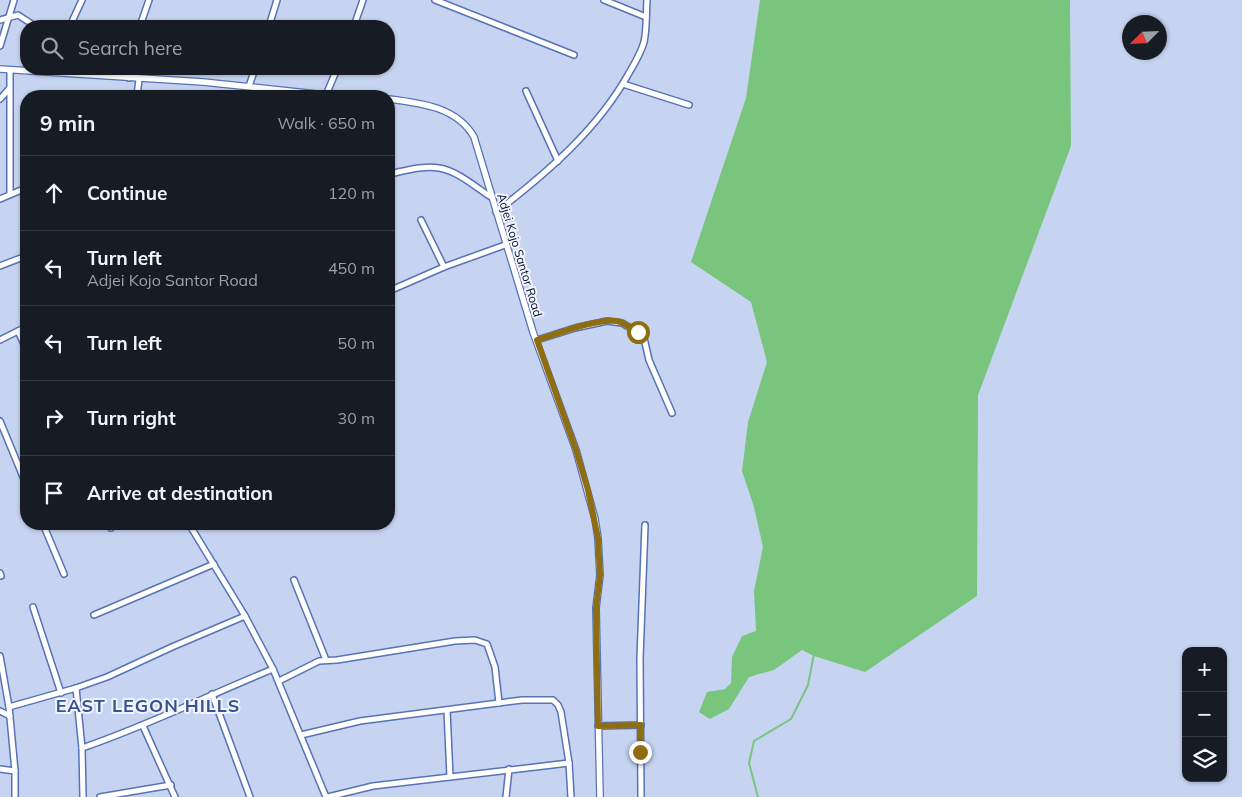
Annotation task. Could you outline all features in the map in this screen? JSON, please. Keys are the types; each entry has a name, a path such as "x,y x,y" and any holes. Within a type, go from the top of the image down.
{"street":[{"path":"0,46 14,0"},
{"path":"72,20 82,0"},
{"path":"142,20 149,0"},
{"path":"271,20 277,0"},
{"path":"356,20 363,0"},
{"path":"435,0 574,54"},
{"path":"604,0 646,18"},
{"path":"496,212 538,179 574,146 623,84 641,51 644,40 647,0"},
{"path":"0,20 18,15 26,20"},
{"path":"0,69 20,70"},
{"path":"10,70 10,194"},
{"path":"99,75 283,90"},
{"path":"248,86 253,75"},
{"path":"328,90 334,75"},
{"path":"138,90 139,79"},
{"path":"623,84 690,105"},
{"path":"0,99 9,89"},
{"path":"526,91 558,161"},
{"name":"Adjei Kojo Santor Road","path":"395,100 443,110 460,119 468,127 474,138 506,245 588,490 598,538 600,575 596,608 600,797"},
{"path":"395,173 439,168 457,174 491,197"},
{"path":"0,199 20,190"},
{"path":"422,220 444,267"},
{"path":"395,288 444,267 506,245"},
{"path":"0,266 20,258"},
{"path":"537,340 607,320 622,323 638,332 644,338 649,360 672,412"},
{"path":"0,340 18,331 20,336"},
{"path":"0,421 20,469"},
{"path":"641,797 640,658 645,525"},
{"path":"46,530 64,574"},
{"path":"193,530 245,616 273,669 327,797 374,786 569,763"},
{"path":"94,615 214,564"},
{"path":"294,580 326,660"},
{"path":"33,608 61,693"},
{"path":"9,707 61,693 107,677 245,616"},
{"path":"279,681 326,660 337,660 455,641 475,640 487,644 495,667 499,703"},
{"path":"0,656 10,716 15,771 15,797"},
{"path":"82,748 143,726 212,694 273,669"},
{"path":"76,688 82,748 83,797"},
{"path":"212,694 250,797"},
{"path":"301,735 354,722 522,700 553,700 561,712 569,763 571,797"},
{"path":"447,710 450,777"},
{"path":"0,711 10,716"},
{"path":"598,726 641,725"},
{"path":"143,726 175,797"},
{"path":"0,769 15,771"},
{"path":"506,797 509,769"},
{"path":"100,797 171,786"}],"shaded area":[{"path":"760,0 1070,0 1071,146 978,395 977,596 865,672 814,656 802,650 774,670 749,677 729,709 710,719 699,712 707,692 725,689 731,683 732,657 742,636 756,631 754,591 763,547 754,507 742,471 748,422 767,362 751,302 691,262 746,98"}],"waterway":[{"path":"758,797 749,763 754,741 791,719 808,685 814,654"}],"district":[{"name":"EAST LEGON HILLS","path":"148,705"}],"route":[{"path":"638,332 622,323 607,320 537,340 576,450 595,519 600,575 596,608 598,726 641,725 640,752"}]}
